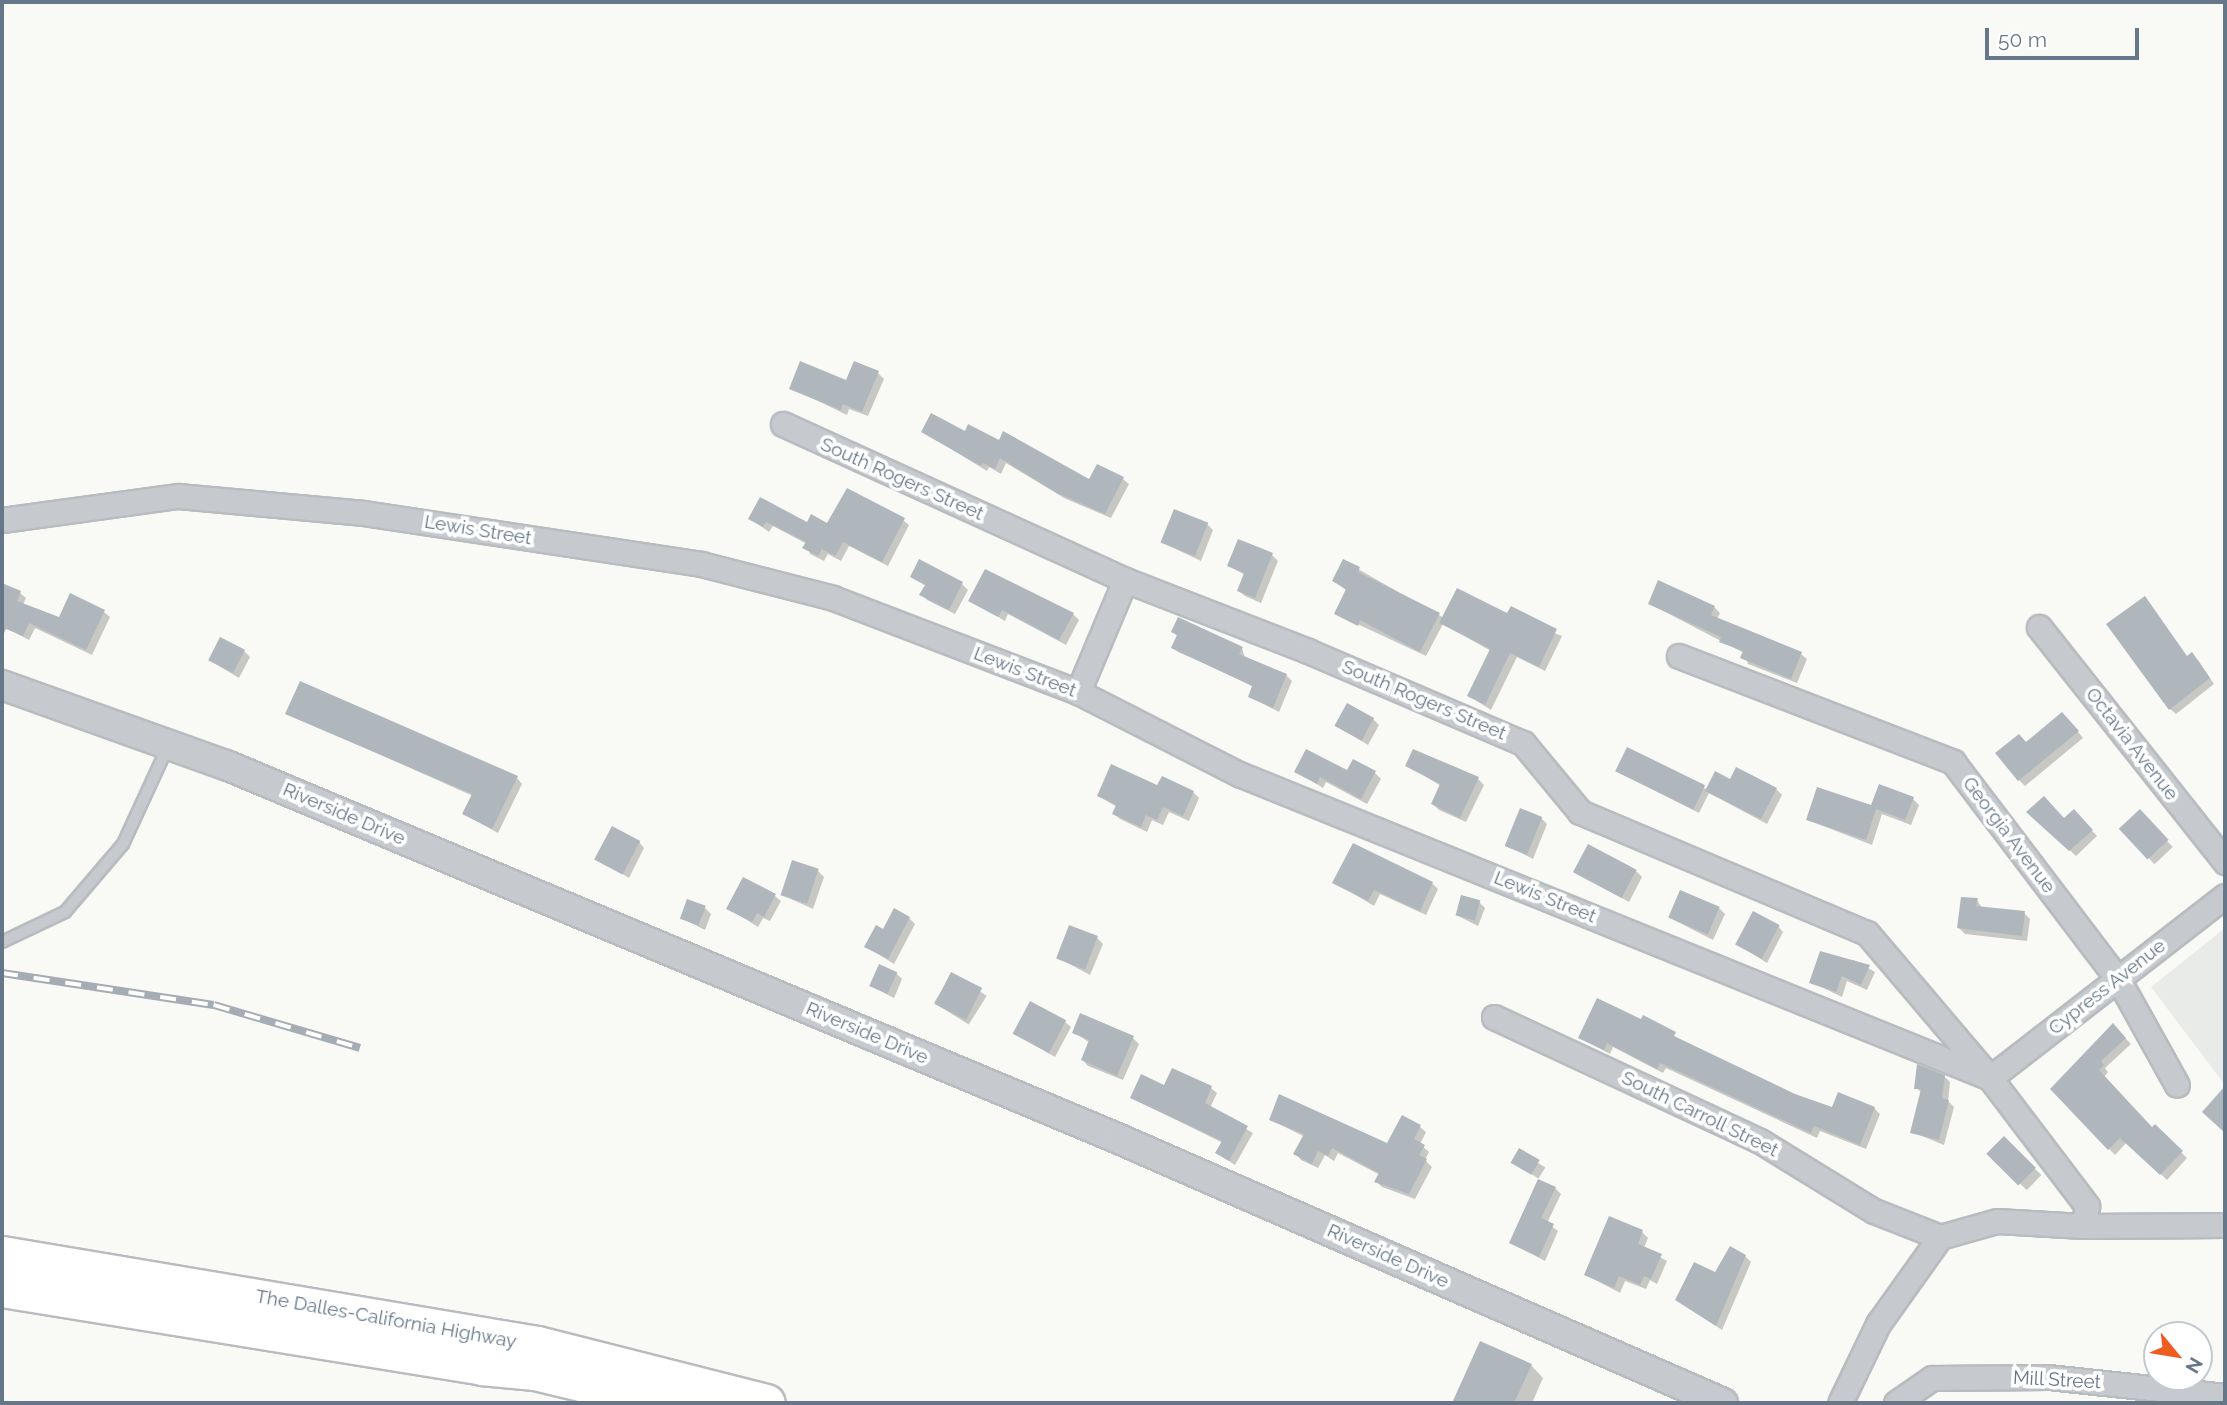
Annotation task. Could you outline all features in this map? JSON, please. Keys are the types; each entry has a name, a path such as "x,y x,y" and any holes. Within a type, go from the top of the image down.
{"highway":[{"name":"The Dalles-California Highway","path":"2,1255 524,1343 765,1403"},
{"name":"The Dalles-California Highway","path":"2,1288 481,1366 535,1371 667,1403"},
{"path":"481,1366 531,1385 613,1403"}],"street":[{"name":"South Rogers Street","path":"783,424 1125,580 1308,651 1523,743 1580,812 1867,933 1990,1078 2087,1206 2083,1226"},
{"name":"Lewis Street","path":"2,520 178,496 364,513 701,564 834,598 1078,692 1239,774 1990,1078"},
{"path":"1078,692 1125,580"},
{"name":"Octavia Avenue","path":"2039,626 2225,862"},
{"name":"Georgia Avenue","path":"1679,656 1954,762 2118,979 2177,1085"},
{"name":"Riverside Drive","path":"2,685 169,743 1119,1139 1723,1403"},
{"name":"Cypress Avenue","path":"1990,1078 2225,896"},
{"name":"South Carroll Street","path":"1494,1017 1760,1140 1874,1211 1940,1237"},
{"path":"1840,1403 1878,1324 1940,1237 1997,1220 2083,1226 2225,1225"},
{"name":"Mill Street","path":"1896,1403 1932,1378 2048,1377 2225,1396"}],"lane":[{"path":"2,942 65,912 122,844 169,743"}],"shaded area":[{"path":"2225,928 2225,1085 2151,987"}],"building":[{"path":"800,361 846,380 854,361 879,371 862,412 843,404 841,410 789,389"},
{"path":"931,413 965,431 968,424 999,440 1003,431 1089,479 1097,464 1124,477 1105,514 1057,493 1000,458 995,469 983,463 981,466 921,432"},
{"path":"847,488 905,518 882,562 843,542 835,556 822,549 818,556 802,548 806,542 766,522 763,527 748,519 760,497 807,522 811,514 827,523"},
{"path":"1174,509 1208,523 1195,556 1161,542"},
{"path":"1238,539 1273,553 1255,598 1237,591 1244,573 1227,566"},
{"path":"919,559 963,582 949,610 919,595 925,585 910,577"},
{"path":"1343,559 1360,567 1358,572 1440,613 1420,652 1360,620 1358,626 1334,614 1346,589 1332,581"},
{"path":"985,569 1074,613 1059,640 1002,610 998,617 968,601"},
{"path":"1658,580 1715,606 1711,615 1802,652 1791,679 1740,658 1743,651 1719,642 1721,637 1648,604"},
{"path":"2,583 21,591 17,601 59,617 70,593 105,610 86,650 29,623 23,636 6,629 2,637"},
{"path":"1457,588 1507,613 1511,606 1557,629 1539,667 1510,653 1485,705 1467,696 1490,649 1439,623"},
{"path":"2145,596 2187,656 2192,652 2210,678 2169,710 2106,624"},
{"path":"1178,617 1243,647 1239,654 1287,674 1273,708 1248,697 1252,686 1171,648 1177,635 1171,632"},
{"path":"220,637 245,650 233,673 208,660"},
{"path":"300,681 518,776 492,829 462,814 472,794 285,714"},
{"path":"1347,703 1374,718 1362,741 1334,726"},
{"path":"2062,712 2079,731 2018,781 1995,753 2019,734 2026,742"},
{"path":"1627,747 1705,785 1693,809 1615,771"},
{"path":"1306,749 1347,770 1353,759 1376,771 1361,799 1320,777 1317,784 1294,772"},
{"path":"1413,749 1479,777 1460,818 1431,804 1440,784 1405,766"},
{"path":"1111,764 1157,785 1162,776 1194,791 1183,816 1163,807 1157,820 1146,815 1141,827 1112,814 1116,805 1097,796"},
{"path":"1736,767 1777,788 1761,819 1705,791 1715,771 1730,779"},
{"path":"1879,784 1914,797 1905,820 1876,809 1866,840 1806,820 1817,787 1871,805"},
{"path":"2044,796 2064,818 2074,809 2093,830 2069,851 2026,812"},
{"path":"1520,808 1542,817 1527,855 1505,846"},
{"path":"2140,809 2169,840 2147,859 2119,829"},
{"path":"612,826 640,841 622,875 594,860"},
{"path":"1353,843 1433,882 1420,911 1374,890 1368,901 1332,883"},
{"path":"1588,844 1637,870 1622,898 1573,872"},
{"path":"792,860 819,869 807,904 781,895"},
{"path":"743,877 776,894 764,917 757,913 752,922 726,909"},
{"path":"1680,890 1720,907 1708,934 1668,918"},
{"path":"1461,895 1480,900 1475,920 1456,915"},
{"path":"1961,897 1978,898 1976,906 2025,911 2022,936 1957,928"},
{"path":"687,899 706,906 699,926 680,919"},
{"path":"894,908 910,917 888,959 864,947 876,925 883,929"},
{"path":"1753,911 1779,925 1762,959 1735,945"},
{"path":"1069,925 1098,936 1085,970 1056,959"},
{"path":"1820,951 1870,965 1861,985 1842,976 1836,992 1809,983"},
{"path":"879,964 897,972 888,994 869,986"},
{"path":"951,972 982,988 966,1020 935,1004"},
{"path":"1597,998 1641,1019 1643,1015 1676,1032 1674,1036 1795,1094 1832,1107 1838,1092 1875,1107 1860,1145 1814,1126 1811,1133 1660,1063 1657,1069 1607,1043 1604,1050 1578,1038"},
{"path":"1030,1001 1066,1020 1049,1053 1013,1034"},
{"path":"1080,1013 1134,1036 1117,1076 1081,1060 1089,1040 1072,1033"},
{"path":"2113,1023 2126,1038 2101,1061 2104,1065 2099,1070 2152,1127 2155,1124 2183,1151 2160,1175 2120,1138 2108,1150 2050,1089"},
{"path":"1917,1064 1945,1075 1942,1098 1949,1100 1939,1140 1910,1133 1921,1089 1914,1089"},
{"path":"1172,1068 1212,1086 1205,1103 1248,1126 1229,1161 1215,1153 1222,1141 1130,1098 1141,1074 1164,1085"},
{"path":"2225,1086 2225,1133 2202,1112"},
{"path":"1279,1094 1387,1143 1402,1115 1421,1125 1414,1139 1425,1145 1419,1155 1427,1159 1409,1194 1374,1182 1379,1173 1332,1148 1328,1156 1318,1151 1312,1164 1293,1154 1304,1134 1269,1120"},
{"path":"2004,1136 2036,1168 2018,1185 1986,1154"},
{"path":"1519,1148 1540,1160 1531,1175 1510,1163"},
{"path":"1538,1179 1556,1187 1541,1218 1554,1224 1539,1257 1509,1243"},
{"path":"1609,1216 1643,1230 1638,1244 1662,1254 1651,1279 1644,1276 1640,1285 1619,1276 1614,1288 1584,1275"},
{"path":"1730,1246 1746,1255 1716,1326 1675,1300 1694,1262 1715,1272"},
{"path":"1480,1341 1532,1364 1514,1403 1452,1403"}],"railway":[{"path":"2,973 214,1005 360,1048"}]}
